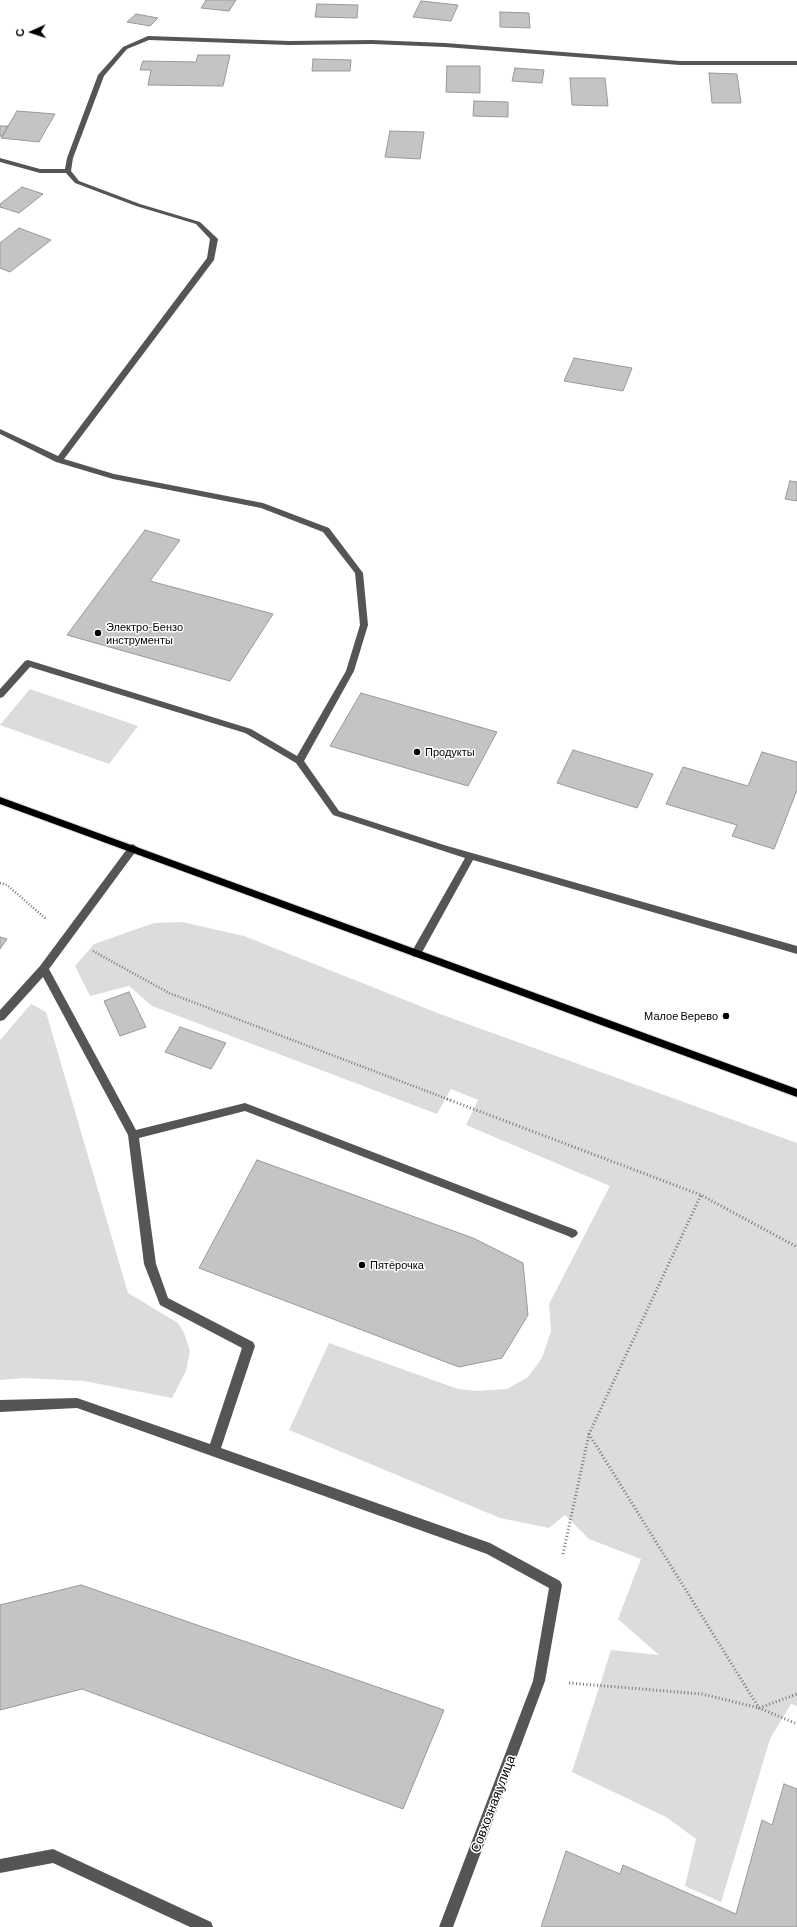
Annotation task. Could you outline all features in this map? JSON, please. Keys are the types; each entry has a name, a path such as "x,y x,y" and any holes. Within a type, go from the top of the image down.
{"main road":[{"path":"0,800 797,1093"}],"street":[{"path":"59,460 211,258 214,239 198,223 138,205 77,182 68,171 70,158 101,75 125,48 148,38 289,43 372,42 445,45 680,63 797,63"},
{"path":"0,160 40,171 68,171"},
{"path":"0,431 59,460 113,476 263,506 326,530 359,573 364,625 350,671 299,761"},
{"path":"0,695 28,663 248,731 299,761 336,813 471,856 797,950"},
{"path":"0,1017 44,968 133,848"},
{"path":"416,953 471,856"},
{"path":"44,968 133,1135 150,1264 164,1301 249,1346 214,1451"},
{"path":"133,1135 245,1107 572,1233"},
{"path":"0,1406 77,1403 490,1549 556,1585"},
{"name":"Совхозная улица","path":"446,1927 539,1681 556,1585"},
{"path":"0,1866 53,1856 206,1927"}],"path":[{"path":"169,993 701,1194 797,1247"},
{"path":"556,1585 589,1434 701,1194"},
{"path":"589,1434 759,1708"},
{"path":"539,1681 702,1694 759,1708 797,1724"},
{"path":"759,1708 797,1694"}],"shaded area":[{"path":"30,689 138,726 109,764 0,725"},
{"path":"182,922 244,936 440,1014 797,1143 797,1706 791,1704 770,1739 721,1902 685,1886 696,1839 666,1817 572,1772 611,1650 659,1655 618,1619 641,1559 589,1539 565,1515 549,1528 500,1518 289,1430 329,1343 458,1389 477,1391 507,1389 528,1377 542,1358 551,1331 549,1304 610,1186 466,1125 478,1100 451,1089 437,1114 152,1006 129,986 90,996 75,966 94,944 154,923"},
{"path":"31,1004 46,1012 128,1293 178,1323 184,1333 190,1351 186,1371 172,1398 84,1381 23,1378 0,1380 0,1040"}],"building":[{"path":"206,0 236,0 229,11 201,8"},
{"path":"421,1 458,5 451,21 413,17"},
{"path":"317,4 358,5 357,18 315,17"},
{"path":"500,12 529,13 530,28 500,27"},
{"path":"136,14 158,18 150,26 127,22"},
{"path":"198,55 230,55 223,86 148,85 151,70 140,70 143,61 196,62"},
{"path":"313,59 351,60 350,71 312,71"},
{"path":"447,66 480,66 480,93 446,92"},
{"path":"515,68 544,70 542,83 512,81"},
{"path":"709,73 737,74 741,103 712,103"},
{"path":"570,78 605,78 608,106 572,105"},
{"path":"474,101 508,102 508,117 473,116"},
{"path":"17,111 55,114 39,142 1,138"},
{"path":"0,126 8,126 3,136 0,136"},
{"path":"390,131 424,132 420,159 385,157"},
{"path":"22,187 43,194 19,213 0,207 0,204"},
{"path":"19,228 51,240 10,272 0,268 0,243"},
{"path":"574,358 632,368 623,391 564,381"},
{"path":"790,481 797,482 797,501 785,499"},
{"path":"145,530 180,540 150,581 273,614 230,681 67,635"},
{"path":"361,693 497,732 468,786 330,746"},
{"path":"573,750 653,774 637,808 557,783"},
{"path":"762,752 797,762 797,790 774,849 732,836 737,825 666,804 683,767 748,786"},
{"path":"0,937 7,939 0,949"},
{"path":"129,992 146,1027 120,1036 104,1001"},
{"path":"180,1027 226,1043 211,1069 165,1052"},
{"name":"Пятёрочка","path":"257,1160 473,1238 523,1263 528,1315 502,1358 459,1367 199,1268"},
{"path":"81,1585 444,1710 403,1809 82,1689 0,1710 0,1605"},
{"path":"784,1784 797,1789 797,1927 541,1927 566,1851 620,1874 623,1865 736,1914 762,1820 772,1825"}],"place":[{"name":"Электро-Бензо инструменты","path":"98,633"},
{"name":"Продукты","path":"417,752"},
{"name":"Малое Верево","path":"726,1016"},
{"name":"Пятёрочка","path":"362,1265"}]}
